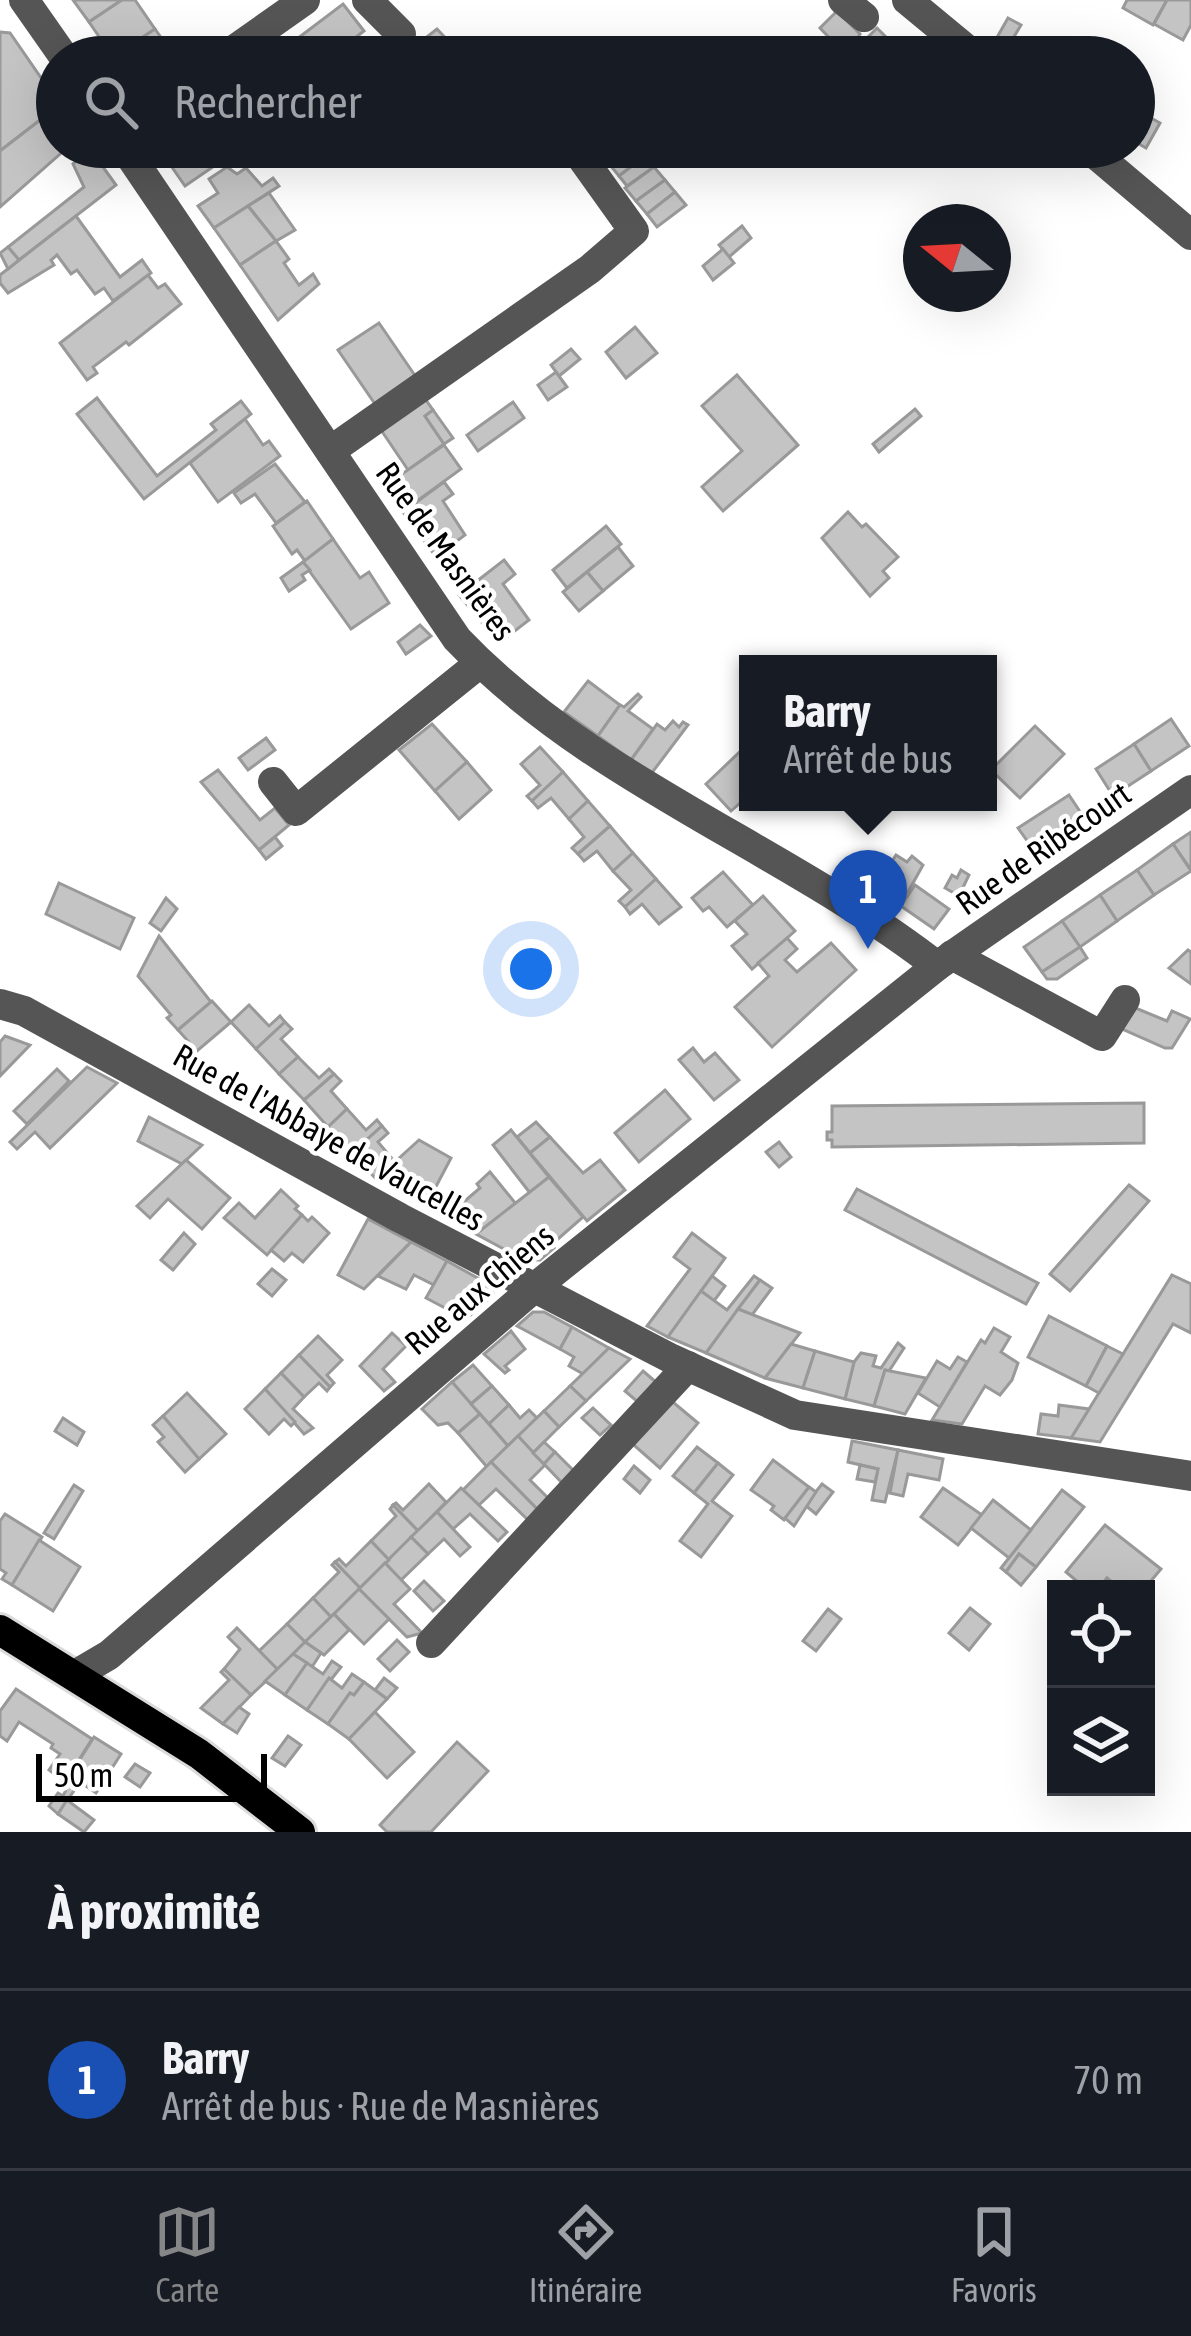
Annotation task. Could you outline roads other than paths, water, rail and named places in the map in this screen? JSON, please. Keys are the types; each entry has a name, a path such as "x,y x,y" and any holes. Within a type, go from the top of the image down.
{"main road":[{"path":"0,1630 199,1754 300,1832"}],"street":[{"path":"24,0 49,36"},
{"path":"253,36 304,0"},
{"path":"367,0 401,34"},
{"path":"907,0 951,36"},
{"name":"Rue de Masnières","path":"138,168 457,639 500,683 586,748 945,960 1102,1036 1124,1000"},
{"path":"329,451 590,269 634,231 589,168"},
{"path":"1112,168 1191,235"},
{"path":"273,782 296,811 480,663"},
{"name":"Rue de Ribécourt","path":"945,960 1191,790"},
{"name":"Rue aux Chiens","path":"75,1675 110,1655 533,1288 945,960"},
{"name":"Rue de l'Abbaye de Vaucelles","path":"0,1004 24,1011 533,1288 795,1415 1191,1476"},
{"path":"431,1643 688,1366"}],"place":[{"name":"Barry","path":"868,949"}]}
